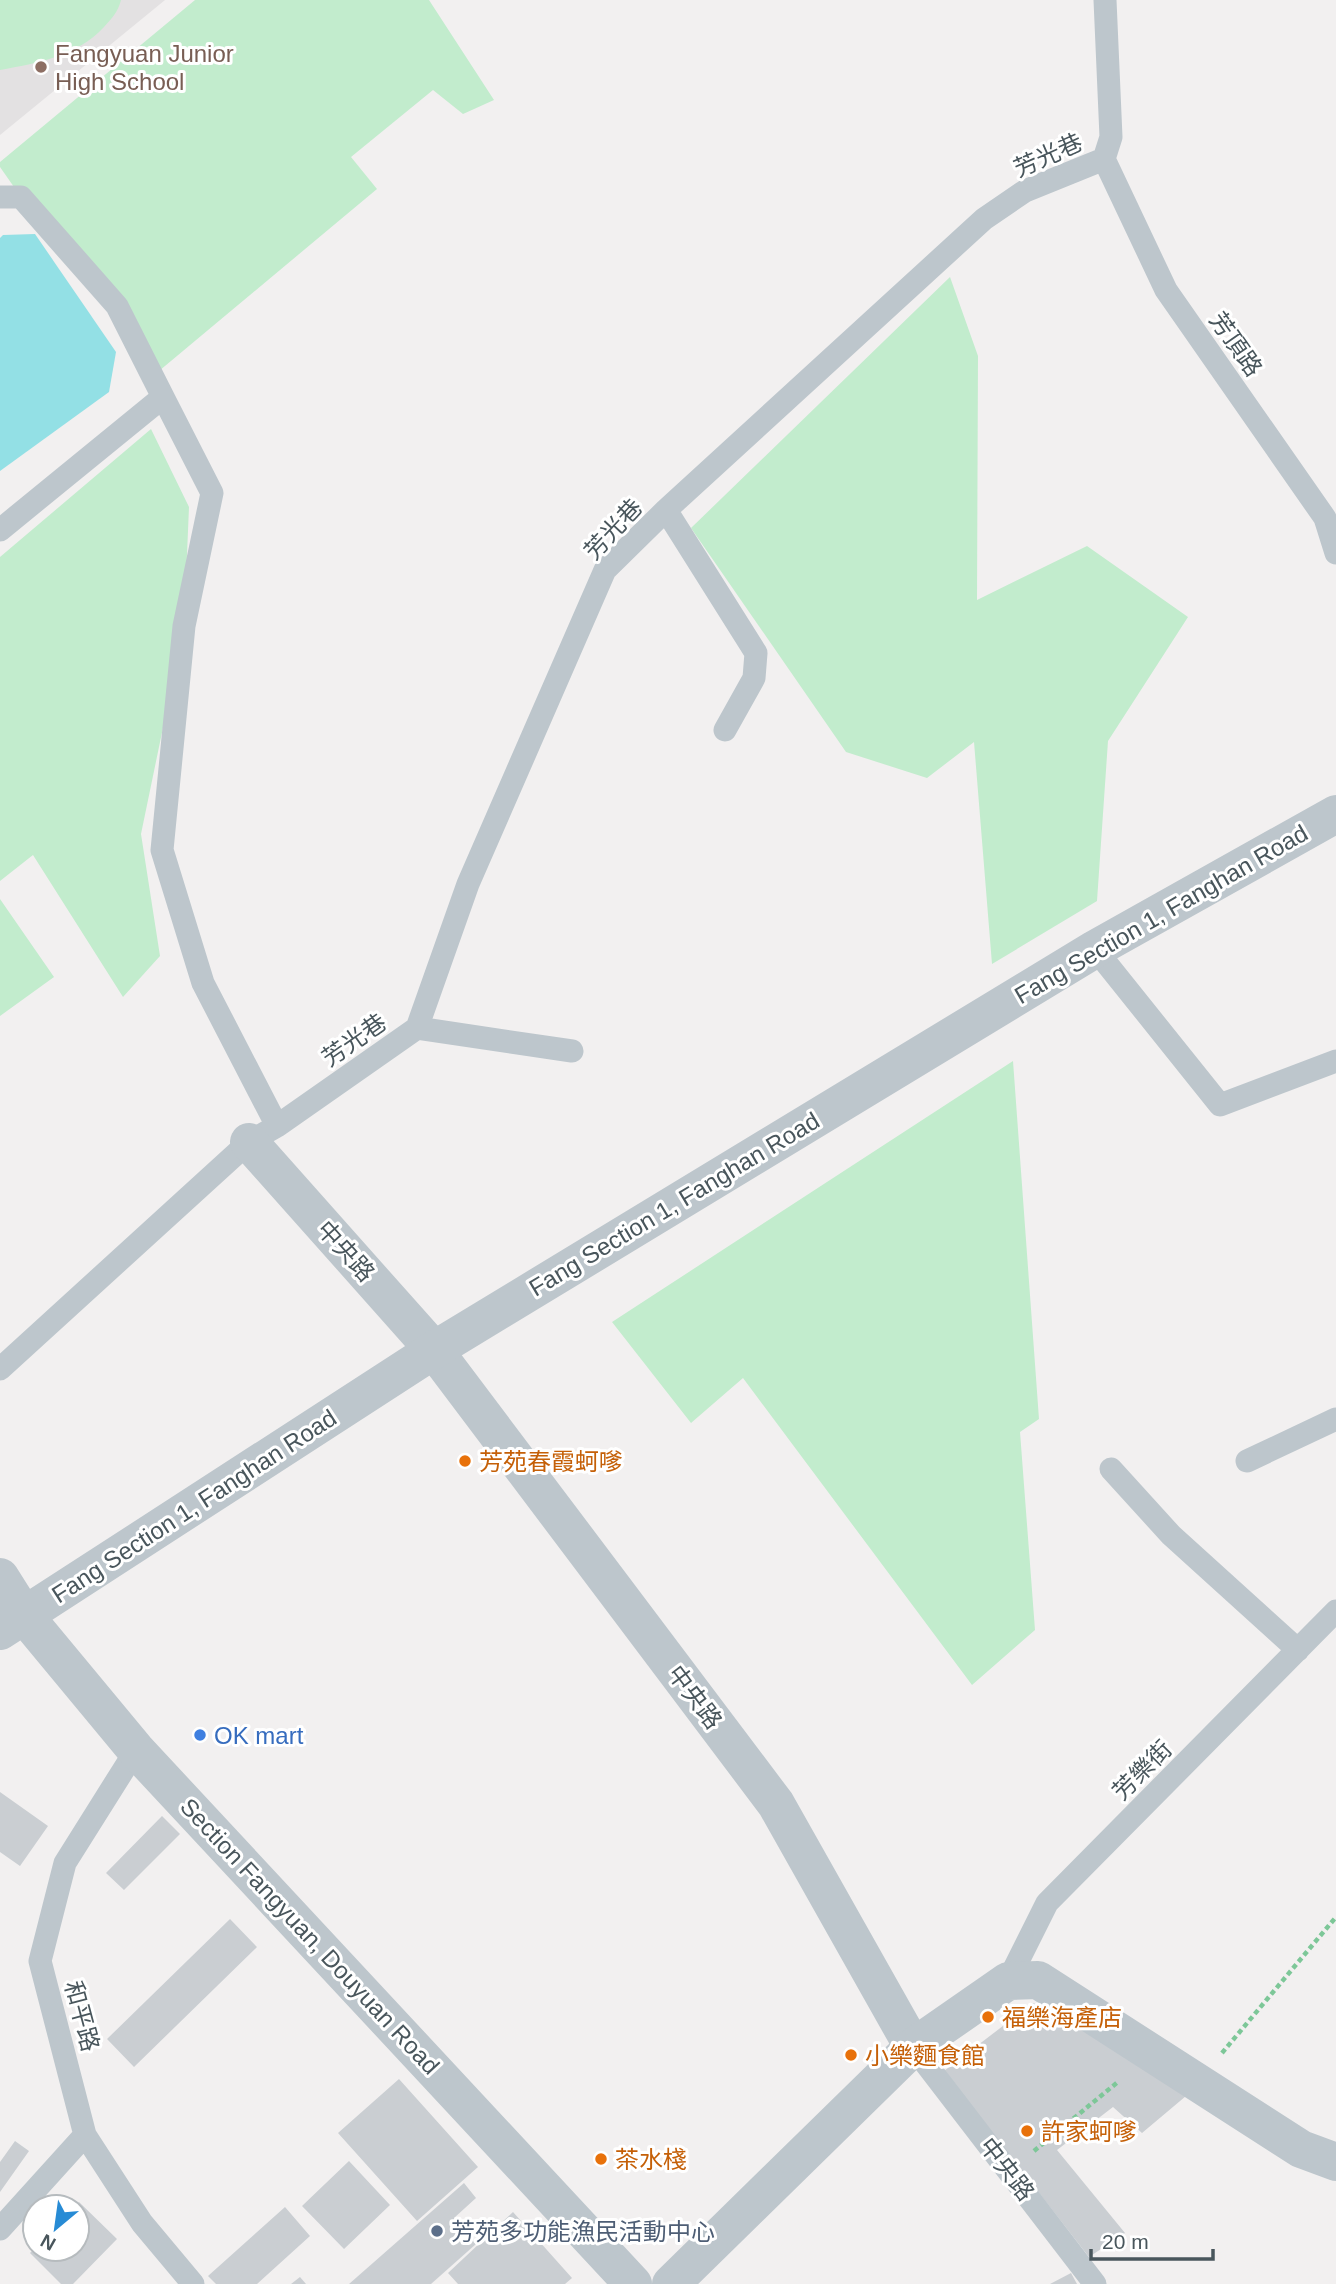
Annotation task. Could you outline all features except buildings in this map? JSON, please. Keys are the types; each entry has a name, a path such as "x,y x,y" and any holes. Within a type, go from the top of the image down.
{"street":[{"name":"Fang Section 1, Fanghan Road","path":"12,1623 434,1350 1095,949 1336,814"},
{"name":"中央路","path":"263,1134 434,1350 776,1804 913,2047"},
{"name":"Section Fangyuan, Douyuan Road","path":"0,1577 12,1623 136,1750 633,2284"},
{"path":"671,2284 913,2047 1008,1982 1038,1980 1301,2149 1336,2162"}],"lane":[{"path":"1104,159 1111,137 1105,0"},
{"name":"芳光巷","path":"0,1369 72,1301 263,1134 417,1028 468,884 605,570 666,510 984,219 1025,191 1104,159"},
{"name":"芳頂路","path":"1104,159 1166,290 1325,518 1336,553"},
{"path":"0,197 21,197 117,306 212,493 184,626 162,850 203,984 263,1134"},
{"path":"0,530 163,397"},
{"path":"666,510 756,653 754,677 724,730"},
{"path":"1095,949 1220,1105 1336,1061"},
{"path":"417,1028 572,1051"},
{"path":"1247,1461 1336,1419"},
{"path":"1111,1469 1171,1535 1298,1650"},
{"name":"芳樂街","path":"1008,1982 1047,1903 1336,1611"},
{"name":"和平路","path":"136,1750 65,1863 40,1961 85,2135 142,2223 193,2284"},
{"name":"中央路","path":"913,2047 1096,2284"},
{"path":"0,2229 85,2135"}],"path":[{"path":"1197,2083 1336,1917"},
{"path":"1009,2172 1152,2054"}],"shaded area":[{"name":"Fangyuan Junior High School","path":"0,0 165,0 0,135"}],"green space":[{"path":"0,0 121,0 110,21 82,45 56,57 0,70"},
{"path":"195,0 429,0 494,100 463,114 433,90 351,157 377,189 153,376 117,306 21,197 0,167 0,162"},
{"path":"950,277 978,356 977,600 1087,546 1188,617 1108,741 1097,901 992,964 974,742 927,778 846,752 691,528"},
{"path":"151,429 189,507 184,626 141,834 160,956 123,997 33,855 0,881 0,557"},
{"path":"0,899 54,977 0,1016"},
{"path":"1013,1061 1039,1419 1020,1432 1035,1630 972,1685 743,1378 691,1423 612,1322"}],"water":[{"path":"35,234 116,352 109,392 0,471 0,238 3,235"}],"place":[{"name":"Fangyuan Junior High School","path":"41,67"},
{"name":"芳苑春霞蚵嗲","path":"465,1461"},
{"name":"OK mart","path":"200,1735"},
{"name":"福樂海產店","path":"988,2017"},
{"name":"小樂麵食館","path":"851,2055"},
{"name":"許家蚵嗲","path":"1027,2131"},
{"name":"茶水棧","path":"601,2159"},
{"name":"芳苑多功能漁民活動中心","path":"437,2231"}]}
